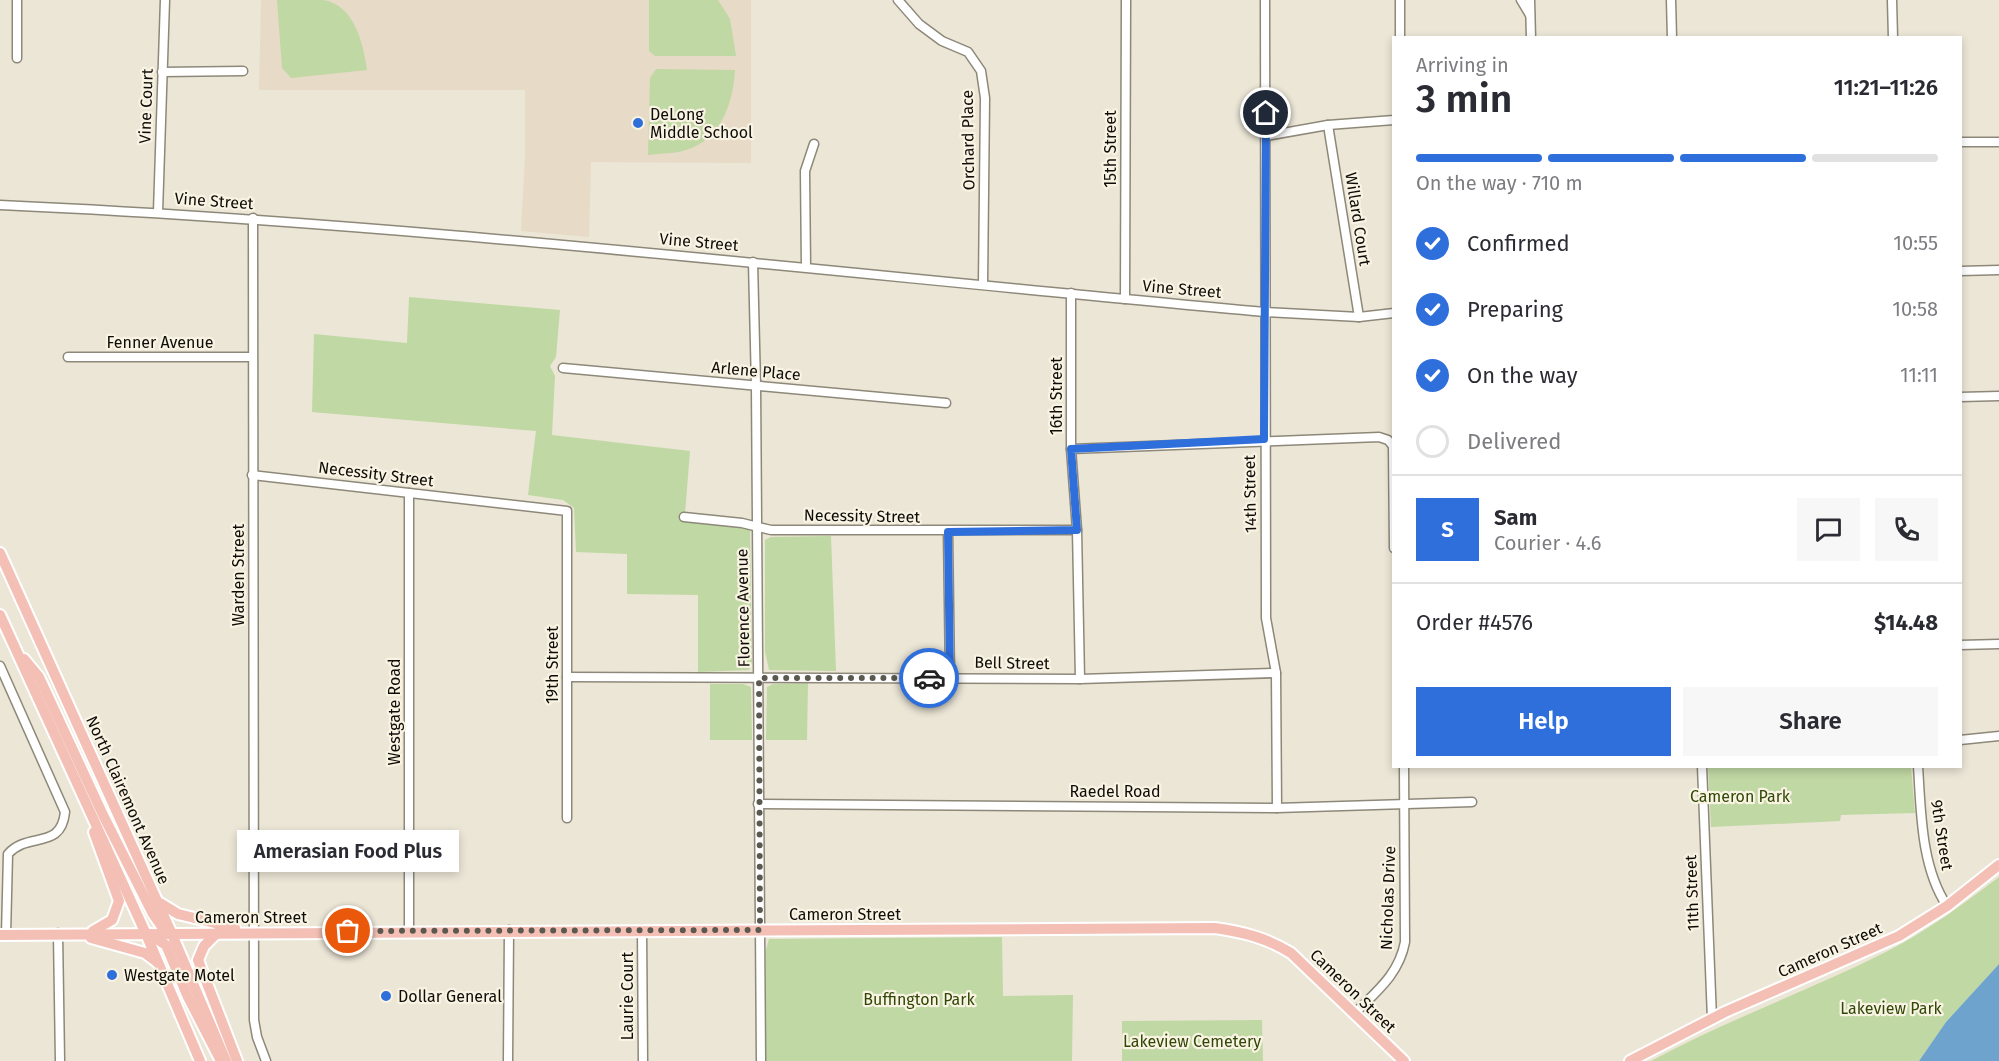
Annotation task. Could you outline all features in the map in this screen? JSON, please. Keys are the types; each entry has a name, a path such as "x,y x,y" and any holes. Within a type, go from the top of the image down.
{"main road":[{"name":"North Clairemont Avenue","path":"0,553 158,902 226,1061"},
{"path":"0,615 146,934 200,1061"},
{"path":"15,647 39,677 102,815 153,914 162,927 171,932"},
{"path":"88,806 102,860 119,901 112,920 88,933"},
{"name":"Cameron Street","path":"1630,1061 1642,1058 1712,1019 1899,936 1947,906 1999,865"},
{"path":"158,902 178,914 253,932"},
{"name":"Cameron Street","path":"3,935 509,930 1215,928 1245,932 1274,942 1291,953 1404,1061"},
{"path":"218,932 204,946 198,960 237,1061"},
{"path":"73,933 145,953 159,964"},
{"path":"146,934 156,936 166,945 188,997 221,1061"}],"street":[{"path":"17,0 17,58"},
{"name":"Vine Court","path":"158,212 165,0"},
{"name":"Orchard Place","path":"898,0 919,24 942,41 968,52 981,72 985,98 983,284"},
{"name":"15th Street","path":"1125,299 1126,0"},
{"name":"14th Street","path":"1265,0 1266,618 1276,673 1277,808"},
{"path":"1400,0 1400,36"},
{"path":"1521,0 1530,15"},
{"path":"1530,0 1531,36"},
{"path":"1671,0 1672,36"},
{"path":"1892,0 1893,36"},
{"path":"162,72 243,71"},
{"path":"1266,136 1328,125 1392,120"},
{"name":"Willard Court","path":"1328,125 1359,317"},
{"path":"1962,142 1999,142"},
{"path":"807,267 805,171 814,144"},
{"name":"Vine Street","path":"0,205 253,218 807,267 1265,312 1359,317 1392,313"},
{"name":"Warden Street","path":"253,218 251,357 254,1020 257,1037 266,1061"},
{"name":"Florence Avenue","path":"753,262 759,678 761,1061"},
{"path":"1962,270 1999,270"},
{"name":"16th Street","path":"1071,293 1071,449 1077,530 1080,679"},
{"name":"Fenner Avenue","path":"68,357 251,357"},
{"name":"Arlene Place","path":"563,368 946,403"},
{"path":"1962,397 1999,396"},
{"path":"1071,449 1363,436 1379,437 1388,440 1392,445"},
{"name":"Necessity Street","path":"252,475 567,511"},
{"name":"Westgate Road","path":"409,493 409,931"},
{"name":"19th Street","path":"567,511 567,818"},
{"name":"Necessity Street","path":"684,517 757,526 771,530 948,532 1077,530"},
{"path":"948,532 950,678"},
{"path":"1962,645 1999,644"},
{"path":"0,666 65,812 58,833 49,838 20,843 8,854 3,935"},
{"name":"Bell Street","path":"567,677 1080,679 1276,673"},
{"path":"1962,740 1999,736"},
{"name":"Nicholas Drive","path":"1355,1013 1396,971 1405,942 1404,768"},
{"name":"11th Street","path":"1702,768 1712,1019"},
{"name":"9th Street","path":"1918,768 1921,813 1932,878 1947,906"},
{"name":"Raedel Road","path":"758,804 1277,808 1472,802"},
{"path":"508,1061 509,930"},
{"name":"Laurie Court","path":"642,930 643,1061"},
{"path":"58,933 60,1061"}],"shaded area":[{"name":"DeLong Middle School","path":"261,0 751,0 751,163 591,162 589,237 521,231 525,157 525,90 259,90"}],"green space":[{"path":"277,0 323,0 343,9 356,27 367,70 291,78 282,68"},
{"path":"649,0 718,0 730,19 736,56 655,56 649,51"},
{"path":"656,69 735,70 732,94 723,118 709,137 698,145 673,153 648,155 650,78"},
{"path":"409,297 560,310 556,357 550,366 555,376 552,435 690,451 685,514 750,530 752,664 749,670 698,672 698,595 627,594 627,554 576,552 574,508 563,500 528,495 536,431 312,412 314,334 407,343"},
{"path":"831,536 836,671 769,670 765,651 765,540 771,537"},
{"path":"808,683 807,740 766,740 767,687 773,684"},
{"path":"710,684 743,684 751,687 752,740 710,740"},
{"name":"Cameron Park","path":"1708,768 1911,768 1915,813 1841,815 1840,821 1711,827"},
{"name":"Lakeview Park","path":"1999,877 1999,964 1946,1022 1919,1061 1651,1061 1899,945 1943,918"},
{"name":"Buffington Park","path":"1002,937 1003,996 1073,995 1072,1061 766,1061 766,950 769,939"},
{"name":"Lakeview Cemetery","path":"1262,1020 1263,1061 1122,1061 1122,1021"}],"water":[{"path":"1999,964 1999,1061 1919,1061 1946,1022"}],"way so far":[{"path":"348,931 760,930 759,678 929,678"}],"place":[{"name":"DeLong Middle School","path":"638,123"},
{"name":"Amerasian Food Plus","path":"348,931"},
{"name":"Westgate Motel","path":"112,975"},
{"name":"Dollar General","path":"386,996"}],"route":[{"path":"929,678 950,678 948,532 1077,530 1071,449 1264,439 1266,113"}]}
